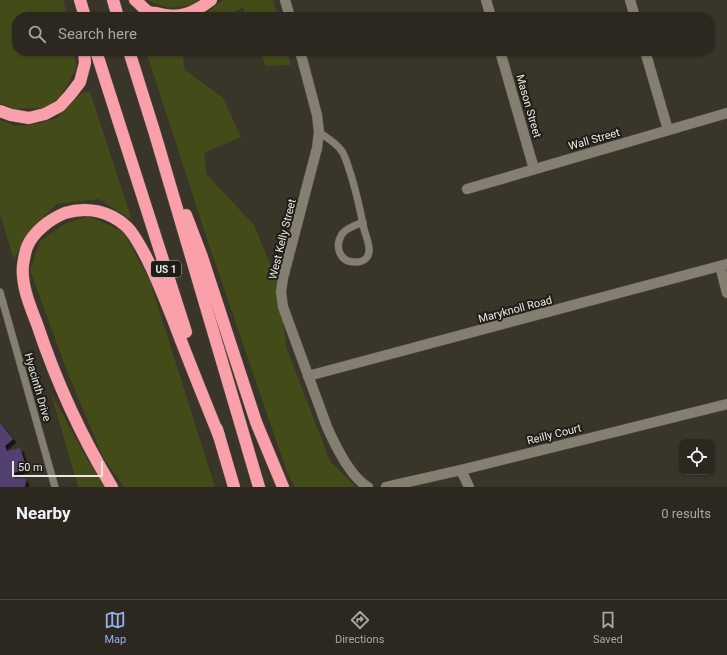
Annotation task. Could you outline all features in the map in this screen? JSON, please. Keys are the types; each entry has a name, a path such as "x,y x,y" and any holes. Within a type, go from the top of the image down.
{"highway":[{"path":"79,0 80,12"},
{"path":"79,0 83,12"},
{"path":"113,0 117,12"},
{"path":"135,0 151,12"},
{"path":"192,12 211,0"},
{"path":"0,111 29,118 45,114 60,106 80,82 85,63 84,56"},
{"name":"US 1","path":"98,56 234,487"},
{"name":"US 1","path":"131,56 259,487"},
{"path":"155,134 202,257 256,422 283,487"},
{"path":"112,487 90,449 59,383 44,345 24,284 23,266 27,247 36,232 50,221 65,214 83,210 99,211 114,217 127,228 137,241 158,280 219,436"}],"street":[{"path":"285,0 289,12"},
{"path":"486,0 489,12"},
{"path":"630,0 634,12"},
{"name":"West Kelly Street","path":"301,56 317,115 319,132 318,148 283,278 281,292 283,307 335,445 361,483 368,487"},
{"name":"Mason Street","path":"501,56 534,168"},
{"path":"646,56 668,130"},
{"name":"Wall Street","path":"467,188 727,113"},
{"path":"724,265 727,293"},
{"name":"Maryknoll Road","path":"308,376 724,265"},
{"name":"Reilly Court","path":"386,487 461,470 727,404"},
{"path":"461,470 468,487"}],"lane":[{"path":"319,132 335,143 341,150 346,158 353,180 370,251 368,257 364,261 354,263 344,258 340,254 338,244 342,233 347,229 363,222"},
{"name":"Hyacinth Drive","path":"0,292 56,487"}],"green space":[{"path":"0,0 63,0 67,12 12,12 12,56 75,56 76,69 61,96 45,108 15,109 0,103"},
{"path":"146,0 199,0 194,5 168,8"},
{"path":"223,0 273,0 277,12 244,12 243,7 234,12 207,12"},
{"path":"148,56 183,56 185,70 223,98 241,137 204,153 207,175 254,225 277,281 287,349 330,461 356,487 295,487 287,472 208,242"},
{"path":"261,56 288,56 291,65 266,66"},
{"path":"83,92 90,92 132,220 99,199 56,204 23,240 14,261 0,213 0,120 17,126 36,124 57,118"},
{"path":"87,216 123,231 150,281 215,487 124,487 103,457 65,366 30,270 40,241 63,225"},
{"path":"51,393 89,462 105,487 78,487"}],"building":[{"path":"0,423 13,439 5,446 7,451 20,448 27,469 13,473 15,478 26,479 25,487 0,487"}]}
